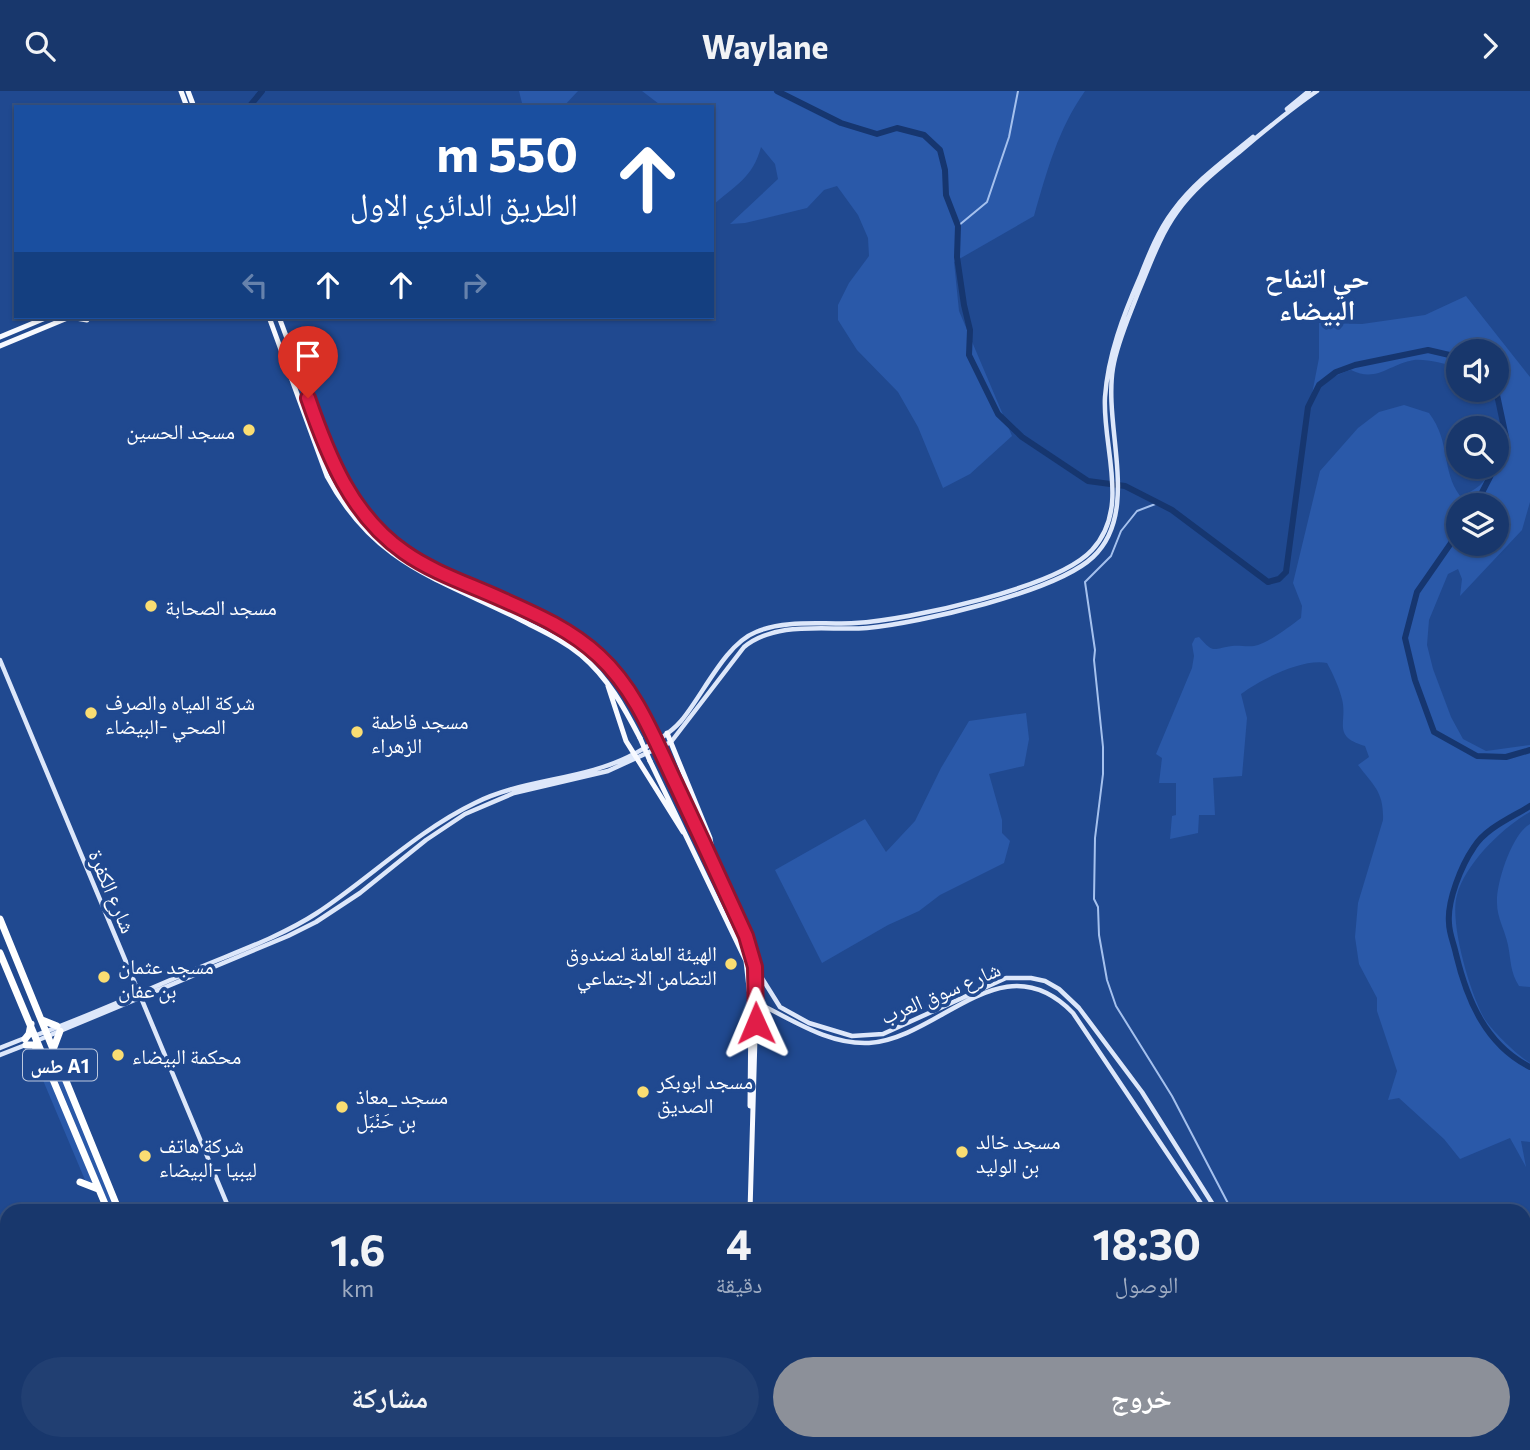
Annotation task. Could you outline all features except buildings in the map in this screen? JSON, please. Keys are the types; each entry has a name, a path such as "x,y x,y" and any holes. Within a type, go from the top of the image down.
{"highway":[{"name":"طس A1","path":"0,919 116,1204"},
{"name":"طس A1","path":"1,958 105,1204"},
{"path":"42,1020 59,1029 54,1048"},
{"path":"31,1024 25,1042 43,1053"},
{"path":"80,1182 98,1189"}],"main road":[{"path":"0,1048 59,1029 140,995 235,949 278,934 316,914 461,810 498,793 595,770 671,742 744,647 756,638 798,629 880,626 977,603 1027,587 1077,564 1091,552 1107,527 1112,509 1116,491 1105,405 1110,357 1156,237 1175,208 1196,185 1309,91"},
{"path":"1114,477 1110,403 1113,368 1124,329 1160,240 1179,209 1201,185 1317,91"},
{"path":"0,337 43,319"},
{"path":"0,346 65,319"},
{"path":"270,319 327,476 340,499 368,533 394,557 550,635 582,657 607,683 622,704 746,961 751,996 748,1204"},
{"path":"280,319 336,470 348,493 370,521 406,554 543,618 576,638 598,655 624,684 652,732 746,936 755,967 748,1204"},
{"path":"313,441 323,438"},
{"path":"340,499 348,493"},
{"path":"636,756 681,721 738,644 757,631 787,625 859,623 977,603"},
{"name":"شارع الكفرة","path":"0,660 227,1204"},
{"path":"607,683 626,741 673,820 690,842"},
{"path":"667,733 710,838 710,858"},
{"path":"140,995 181,985 316,922 364,889 444,826 482,806 532,786"},
{"path":"712,887 722,882"},
{"name":"شارع سوق العرب","path":"755,967 777,1005 784,1010 824,1028 859,1037 886,1033 1006,978 1031,978 1053,985 1070,997 1142,1092 1213,1204"},
{"path":"751,996 756,1003 793,1022 833,1038 865,1043 886,1040 996,989 1023,986 1050,994 1073,1013 1201,1204"},
{"path":"0,1055 25,1042"}],"shaded area":[{"path":"519,91 578,91 565,105 522,105"},
{"path":"642,91 1085,91 1060,135 1034,216 954,262 959,311 1012,436 970,474 943,488 918,427 898,392 857,350 838,320 838,305 849,283 869,256 868,238 858,215 837,186 824,190 807,208 730,224 778,179 775,164 761,147 748,174 714,204 714,105 660,105"},
{"path":"1466,296 1500,339 1446,339 1446,364 1414,360 1376,374 1351,370 1335,376 1312,394 1319,358 1319,323 1362,324 1425,315"},
{"path":"1509,350 1530,377 1530,502 1522,530 1509,544 1509,493 1468,493 1485,479 1509,479 1509,416 1499,416 1496,402 1509,402"},
{"path":"1404,405 1429,413 1440,435 1446,460 1446,479 1451,479 1458,493 1446,493 1446,556 1498,556 1460,596 1462,579 1458,569 1448,574 1429,620 1427,645 1433,669 1451,717 1463,739 1486,751 1530,745 1530,812 1508,827 1476,859 1461,883 1455,907 1462,957 1478,1007 1493,1030 1530,1063 1530,1142 1521,1141 1526,1167 1510,1138 1460,1159 1444,1139 1399,1098 1388,1100 1397,1071 1377,1011 1377,998 1359,964 1355,937 1358,903 1383,820 1383,810 1377,790 1358,765 1369,757 1365,746 1354,742 1344,733 1342,699 1327,663 1317,662 1295,667 1271,676 1241,694 1247,718 1242,776 1213,778 1215,815 1199,815 1198,833 1170,839 1172,816 1176,815 1176,783 1159,783 1162,758 1156,754 1192,668 1192,644 1195,638 1199,637 1214,649 1254,646 1271,639 1301,618 1302,606 1293,583 1320,471 1358,428 1379,412"},
{"path":"1026,713 1029,739 1024,766 989,774 1002,820 1002,833 1010,841 1004,863 940,895 919,911 888,925 822,963 775,870 865,819 886,852 915,821 941,768 969,721"},
{"path":"1530,824 1530,987 1519,986 1514,976 1498,914 1497,894 1511,848 1523,829"},
{"path":"29,1047 38,1052 93,1184 85,1180"},
{"path":"50,1049 114,1204 108,1204 46,1052"}],"waterway":[{"path":"251,105 262,91"},
{"path":"777,91 841,123 877,134 897,128 924,135 940,150 945,170 946,195 958,226 957,257 970,330 969,355 998,414 1022,437 1088,481 1125,486 1172,510 1268,582 1279,579 1286,572 1308,407 1319,385 1336,372 1355,365 1428,350 1446,354"},
{"path":"958,226 987,202 1009,137 1018,91"},
{"path":"1499,402 1502,416"},
{"path":"1482,493 1489,479"},
{"path":"1158,503 1137,511 1121,531 1111,556 1085,582 1095,650 1103,747 1103,774 1095,838 1094,899 1098,907 1099,935 1107,980 1116,1006 1172,1096 1228,1204"},
{"path":"1446,550 1417,592 1405,638 1415,680 1434,732 1477,756 1506,757 1530,750"},
{"path":"1530,806 1479,840 1464,864 1449,914 1450,931 1473,1004 1490,1034 1501,1047 1530,1067"}],"place":[{"name":"مسجد الحسين","path":"249,430"},
{"name":"مسجد الصحابة","path":"151,606"},
{"name":"شركة المياه والصرف الصحي -البيضاء","path":"91,713"},
{"name":"مسجد فاطمة الزهراء","path":"357,732"},
{"name":"الهيئة العامة لصندوق التضامن الاجتماعي","path":"731,964"},
{"name":"مسجد عثمان بن عفان","path":"104,977"},
{"name":"محكمة البيضاء","path":"118,1055"},
{"name":"مسجد ابوبكر الصديق","path":"643,1092"},
{"name":"مسجد _معاذ بن حَنْبَل","path":"342,1107"},
{"name":"مسجد خالد بن الوليد","path":"962,1152"},
{"name":"شركة هاتف ليبيا -البيضاء","path":"145,1156"}],"district":[{"name":"حي التفاح البيضاء","path":"1317,293"}],"route":[{"path":"308,398 345,488 370,521 388,538 406,554 428,566 560,627 598,655 624,684 652,732 751,948 755,967 756,1023"}]}
